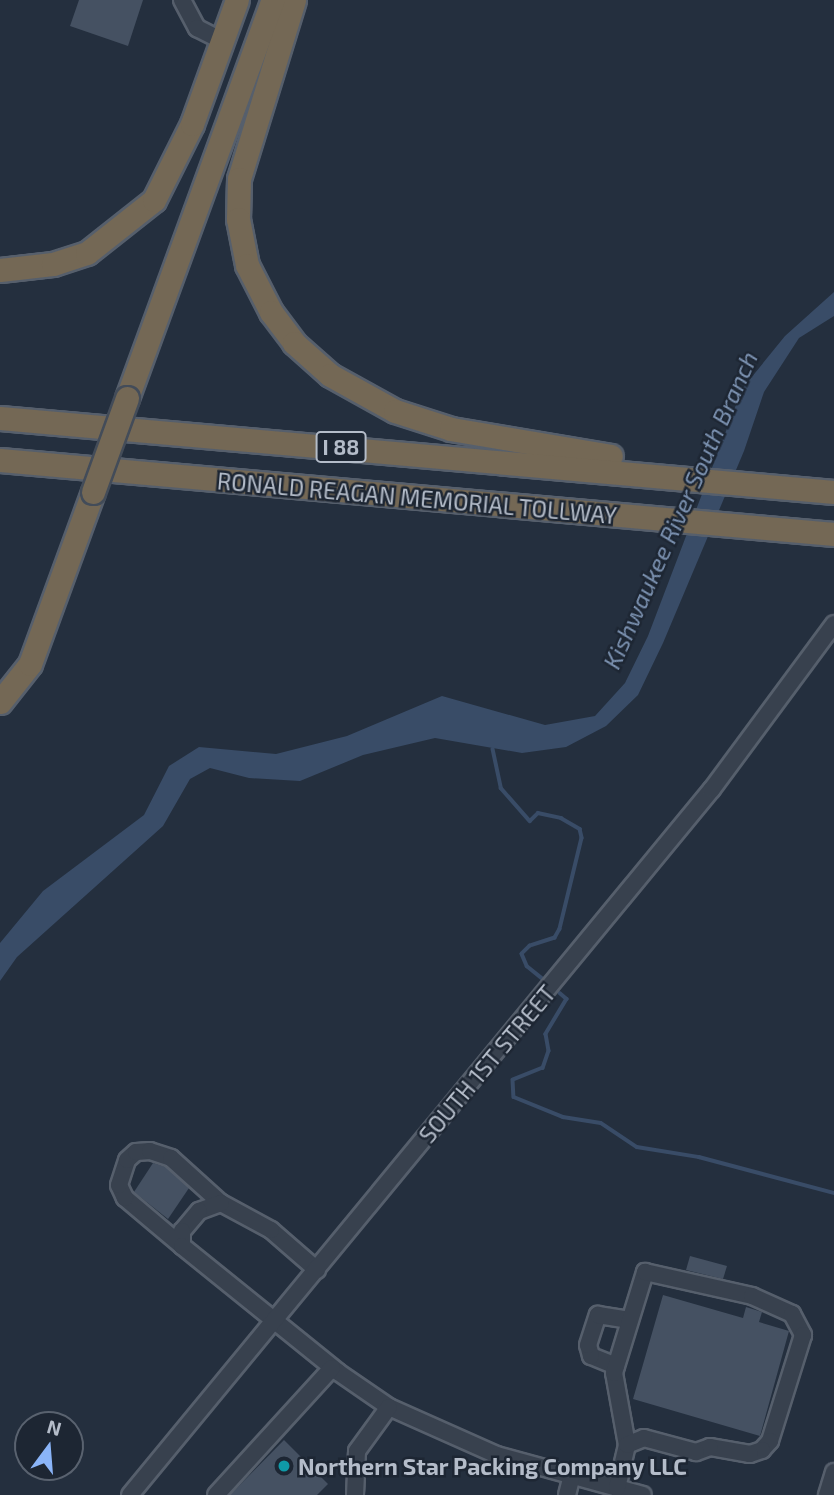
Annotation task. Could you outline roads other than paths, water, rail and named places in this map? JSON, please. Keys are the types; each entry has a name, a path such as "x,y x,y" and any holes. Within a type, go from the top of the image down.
{"highway":[{"path":"0,270 52,264 87,253 154,200 192,124 237,0"},
{"path":"122,399 259,0"},
{"path":"0,702 30,664 122,399 273,0"},
{"path":"294,0 248,142 239,178 238,219 247,265 271,312 294,342 351,390 412,417 451,429 716,480 834,492"},
{"name":"RONALD REAGAN MEMORIAL TOLLWAY","path":"0,418 682,474"},
{"name":"RONALD REAGAN MEMORIAL TOLLWAY","path":"0,460 650,520 834,534"},
{"path":"0,472 69,466"},
{"path":"0,686 29,641 88,492"}],"street":[{"path":"182,0 197,28 222,41"},
{"name":"SOUTH 1ST STREET","path":"130,1495 712,789 834,624"},
{"path":"317,1270 271,1230 221,1203 171,1158 150,1151 136,1152 127,1160 119,1178 125,1198 332,1368 389,1407 468,1444 643,1495"},
{"path":"182,1246 182,1231 189,1219 221,1203"},
{"path":"617,1488 626,1445 616,1366 645,1272 752,1296 792,1314 803,1335 770,1441 762,1450 750,1454 710,1447 696,1452 643,1438 626,1445"},
{"path":"616,1366 591,1356 588,1345 598,1315 630,1320"},
{"path":"216,1495 332,1368"},
{"path":"355,1495 357,1451 389,1407"},
{"path":"827,1495 834,1472"},
{"path":"567,1495 572,1475"}],"water":[{"path":"834,292 834,316 799,338 764,392 744,451 663,643 638,695 606,726 566,747 522,753 435,738 363,755 300,781 249,778 210,768 190,779 163,826 17,957 0,981 0,943 43,891 144,815 169,766 199,747 276,754 347,736 442,696 545,725 595,716 625,683 648,636 742,389 785,336"}],"waterway":[{"path":"493,749 501,788 530,821 538,813 561,818 580,829 582,838 560,929 555,938 530,946 522,954 527,966 544,980"},
{"path":"560,993 567,999 546,1034 549,1051 543,1068 513,1080 514,1097 563,1117 601,1123 637,1147 699,1157 834,1193"}],"place":[{"name":"Northern Star Packing Company LLC","path":"284,1466"}],"water label":[{"name":"Kishwaukee River South Branch","path":"680,510"}]}
